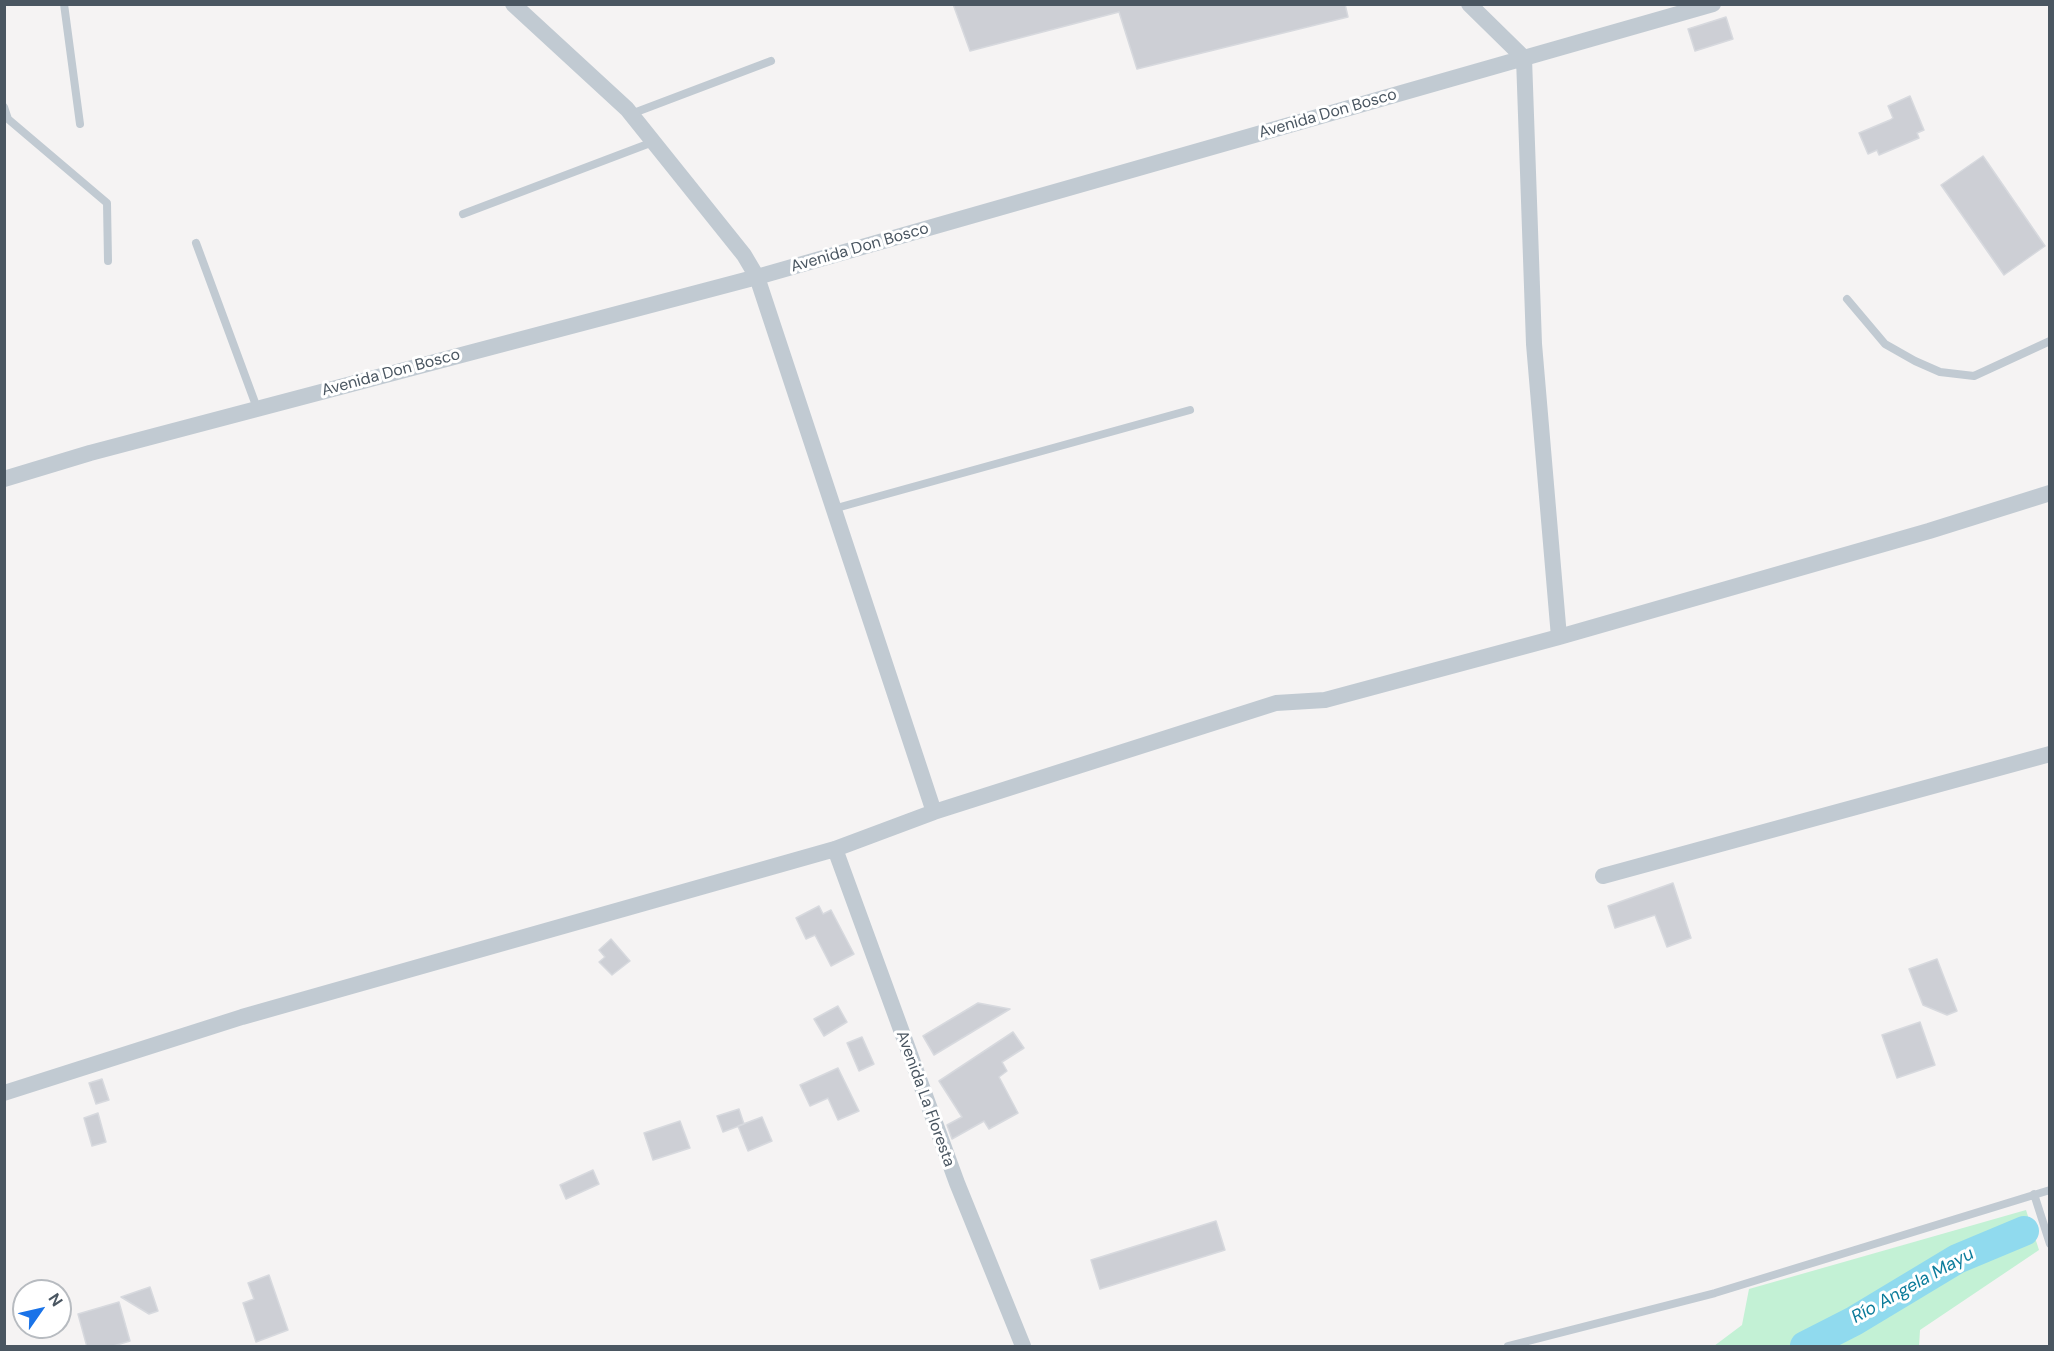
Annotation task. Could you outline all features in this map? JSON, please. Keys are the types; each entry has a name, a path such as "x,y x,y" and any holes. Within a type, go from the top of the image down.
{"street":[{"path":"513,4 631,114 744,255 757,277 934,812"},
{"path":"1469,4 1524,58 1534,344 1559,637"},
{"name":"Avenida Don Bosco","path":"4,479 90,453 757,277 1713,4"},
{"path":"4,1093 242,1017 835,849 934,812 1276,703 1324,700 1559,637 1918,534 2049,493"},
{"path":"1603,876 2048,758"},
{"name":"Avenida La Floresta","path":"835,849 957,1183 1023,1347"}],"lane":[{"path":"64,4 80,124"},
{"path":"631,114 771,61"},
{"path":"4,107 8,119 107,203 108,261"},
{"path":"463,214 653,141"},
{"path":"196,243 258,408"},
{"path":"1847,299 1885,344 1940,372 1974,376 2049,341"},
{"path":"833,509 1190,410"},
{"path":"1508,1347 1715,1293 2049,1190"},
{"path":"2034,1194 2049,1244"}],"green space":[{"path":"2026,1210 2039,1250 1920,1330 1919,1346 1714,1346 1742,1325 1749,1289"}],"building":[{"path":"953,4 1345,4 1348,17 1137,69 1119,12 970,51"},
{"path":"1726,17 1733,39 1695,51 1688,29"},
{"path":"1910,96 1924,130 1917,133 1919,138 1879,155 1877,150 1868,154 1859,133 1893,118 1888,106"},
{"path":"1983,156 2045,246 2004,275 1941,185"},
{"path":"1673,883 1691,938 1667,947 1655,915 1615,928 1608,906"},
{"path":"819,906 823,914 831,910 854,954 831,966 815,935 806,939 796,918"},
{"path":"611,939 630,961 612,975 599,962 605,957 599,950"},
{"path":"1937,959 1957,1011 1947,1015 1923,1005 1909,969"},
{"path":"978,1003 1010,1009 934,1055 923,1036"},
{"path":"838,1006 847,1022 824,1036 814,1019"},
{"path":"1920,1022 1935,1065 1897,1078 1882,1035"},
{"path":"1013,1032 1024,1048 1002,1062 1007,1071 999,1077 1018,1113 989,1129 984,1121 952,1139 947,1125 962,1117 939,1081"},
{"path":"862,1037 874,1064 859,1071 847,1043"},
{"path":"838,1068 859,1111 838,1120 828,1098 810,1106 800,1085"},
{"path":"102,1079 109,1100 96,1104 89,1083"},
{"path":"739,1109 744,1124 723,1132 717,1116"},
{"path":"98,1113 106,1142 92,1146 84,1118"},
{"path":"762,1117 772,1141 748,1151 738,1126"},
{"path":"680,1121 690,1148 653,1160 644,1133"},
{"path":"593,1170 599,1184 566,1199 560,1185"},
{"path":"1216,1221 1225,1250 1100,1289 1091,1260"},
{"path":"269,1275 288,1330 256,1342 243,1303 254,1299 248,1283"},
{"path":"150,1287 158,1311 149,1314 121,1297"},
{"path":"119,1302 130,1341 110,1347 87,1347 78,1314"}],"waterway":[{"name":"Río Angela Mayu","path":"1805,1346 1854,1321 1957,1259 2024,1231"}]}
